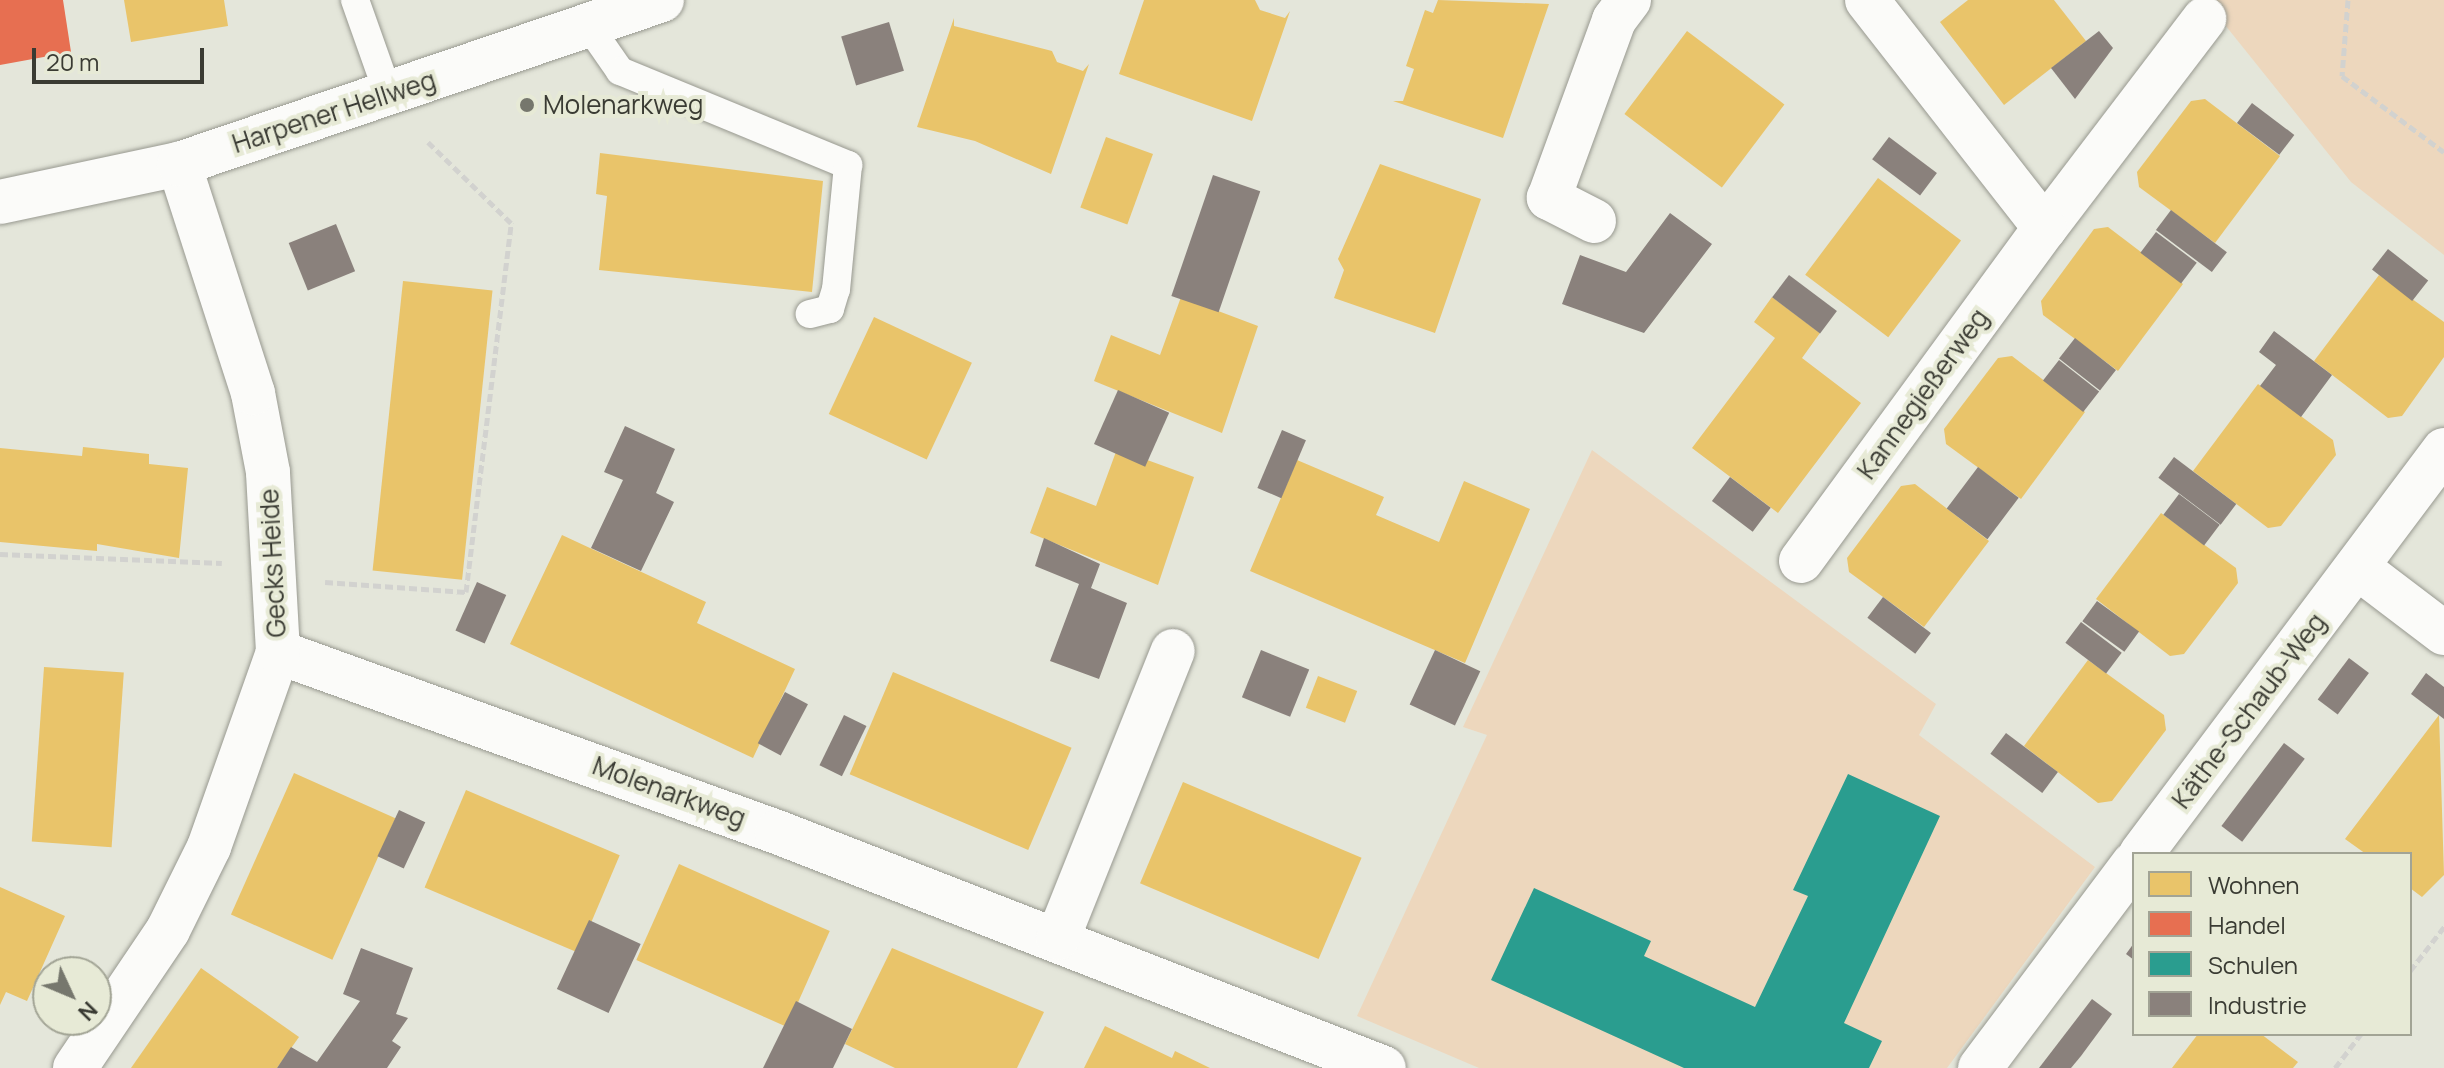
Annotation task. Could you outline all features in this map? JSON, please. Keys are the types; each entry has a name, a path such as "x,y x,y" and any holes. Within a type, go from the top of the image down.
{"street":[{"name":"Harpener Hellweg","path":"0,202 179,164 662,0"},
{"path":"1594,221 1549,198 1614,20 1629,0"},
{"path":"1867,0 2045,228"},
{"name":"Kannegießerweg","path":"1801,561 2045,228 2204,19"},
{"name":"Gecks Heide","path":"75,1068 175,916 209,847 278,652 276,571 253,393 179,164"},
{"name":"Käthe-Schaub-Weg","path":"2143,852 2444,450"},
{"path":"2357,567 2444,633"},
{"path":"1058,938 1173,651"},
{"name":"Molenarkweg","path":"278,652 1058,938 1384,1068"},
{"path":"1980,1068 2132,866"}],"lane":[{"path":"355,0 388,93"},
{"path":"588,25 620,71 848,165 836,289 830,309 810,314"}],"path":[{"path":"2348,0 2342,76 2444,152"},
{"path":"0,554 276,571 466,592 511,223 428,142"},
{"path":"2412,968 2444,927"},
{"path":"2335,1068 2359,1036"}],"shaded area":[{"path":"2205,0 2444,0 2444,255 2351,182"},
{"path":"1592,450 1936,704 1919,735 2095,867 1947,1068 1479,1068 1357,1016 1487,735 1463,727"}],"building: Wohnen":[{"path":"124,0 224,0 228,26 131,42"},
{"path":"1144,0 1255,0 1260,10 1285,18 1290,11 1252,121 1119,74"},
{"path":"1438,0 1549,4 1503,138 1393,101 1403,101 1414,69 1406,66 1425,10 1433,13"},
{"path":"1968,0 2054,0 2086,41 2004,105 1940,22"},
{"path":"954,18 954,26 1052,51 1057,62 1083,71 1089,64 1051,174 975,141 917,127"},
{"path":"1687,31 1784,104 1722,187 1624,114"},
{"path":"2205,99 2280,156 2215,243 2139,187 2137,172 2191,101"},
{"path":"1106,137 1153,154 1127,225 1080,207"},
{"path":"600,153 823,181 812,292 599,270 607,196 596,194"},
{"path":"1380,164 1481,199 1435,333 1334,298 1344,270 1338,259"},
{"path":"1878,178 1961,241 1888,337 1805,275"},
{"path":"2108,227 2183,284 2118,371 2043,315 2041,301 2094,229"},
{"path":"2379,275 2444,322 2444,357 2402,416 2388,418 2314,361"},
{"path":"403,281 493,290 462,580 373,570"},
{"path":"1181,297 1258,326 1222,433 1094,381 1111,335 1160,355"},
{"path":"1772,297 1820,333 1802,358 1861,403 1778,513 1692,448 1775,338 1754,322"},
{"path":"874,317 972,363 927,460 829,414"},
{"path":"2012,356 2085,412 2021,499 1946,444 1944,429 1998,358"},
{"path":"2258,384 2333,440 2336,455 2281,526 2268,528 2193,471"},
{"path":"83,447 149,454 149,464 188,468 179,558 97,544 97,551 0,542 0,448 82,456"},
{"path":"1117,449 1194,477 1158,585 1030,533 1047,487 1096,506"},
{"path":"1297,460 1384,497 1376,515 1439,542 1464,481 1530,509 1465,663 1250,571"},
{"path":"1915,484 1989,541 1924,627 1849,572 1847,558 1901,486"},
{"path":"2161,513 2236,568 2238,583 2184,654 2170,656 2096,599"},
{"path":"562,535 706,602 697,623 795,669 753,758 510,644"},
{"path":"2088,660 2164,715 2166,730 2112,801 2098,803 2024,746"},
{"path":"44,667 124,673 112,847 32,842"},
{"path":"893,672 1072,748 1028,850 850,774"},
{"path":"1318,676 1357,691 1345,723 1306,708"},
{"path":"2439,715 2444,875 2422,897 2412,890 2412,852 2363,852 2345,839"},
{"path":"294,773 395,818 332,960 231,915"},
{"path":"1183,782 1362,858 1319,959 1140,883"},
{"path":"466,790 620,855 578,953 425,888"},
{"path":"679,864 830,931 787,1027 636,960"},
{"path":"0,887 65,916 47,956 32,956 32,990 27,1001 6,992 0,1005"},
{"path":"892,948 1044,1012 1017,1068 895,1068 845,1044"},
{"path":"201,968 299,1037 277,1068 131,1068"},
{"path":"1105,1026 1172,1058 1175,1051 1210,1068 1084,1068"},
{"path":"2196,1036 2264,1036 2298,1062 2293,1068 2172,1068"}],"building: Handel":[{"path":"0,0 63,0 71,52 0,65"}],"building: Schulen":[{"path":"1848,774 1940,816 1844,1023 1882,1041 1869,1068 1684,1068 1491,980 1534,888 1651,941 1644,956 1755,1007 1808,896 1793,890"}],"building: Industrie":[{"path":"889,22 904,71 856,85 841,37"},
{"path":"2099,31 2113,48 2075,99 2051,68"},
{"path":"2252,103 2294,135 2279,155 2237,123"},
{"path":"1889,137 1937,173 1920,195 1872,159"},
{"path":"1213,175 1260,191 1219,312 1171,296"},
{"path":"2171,210 2227,252 2212,272 2156,230"},
{"path":"1670,213 1712,244 1644,333 1562,304 1580,255 1626,272"},
{"path":"336,224 355,271 308,290 289,243"},
{"path":"2156,232 2197,263 2181,283 2140,253"},
{"path":"2388,249 2428,280 2412,301 2372,269"},
{"path":"1789,275 1837,311 1820,333 1772,297"},
{"path":"2274,331 2332,375 2301,417 2260,386 2276,365 2259,352"},
{"path":"2075,338 2116,370 2100,391 2059,358"},
{"path":"2059,360 2099,391 2083,412 2043,380"},
{"path":"1118,390 1169,413 1145,467 1094,444"},
{"path":"625,426 675,449 656,493 674,502 641,571 591,548 623,480 604,472"},
{"path":"1282,430 1306,440 1281,498 1257,488"},
{"path":"2174,457 2236,504 2221,525 2158,478"},
{"path":"1978,467 2019,498 1987,539 1947,509"},
{"path":"1730,477 1771,508 1753,532 1712,501"},
{"path":"2179,494 2220,525 2204,545 2163,515"},
{"path":"1044,538 1100,564 1091,588 1127,603 1099,679 1050,661 1079,584 1035,566"},
{"path":"477,582 506,595 485,643 455,630"},
{"path":"1883,597 1931,633 1915,654 1867,618"},
{"path":"2097,601 2139,632 2124,652 2082,621"},
{"path":"2081,622 2122,653 2106,673 2065,643"},
{"path":"1261,650 1309,669 1290,717 1242,697"},
{"path":"1435,650 1480,671 1455,726 1410,704"},
{"path":"2349,658 2369,673 2338,715 2318,700"},
{"path":"2426,673 2444,687 2444,719 2411,694"},
{"path":"785,692 808,704 781,755 758,743"},
{"path":"844,715 866,726 842,776 819,765"},
{"path":"2006,733 2058,772 2042,793 1990,754"},
{"path":"2284,743 2305,759 2242,842 2221,826"},
{"path":"399,810 425,822 404,868 377,856"},
{"path":"589,920 641,944 609,1013 557,989"},
{"path":"361,948 413,968 396,1014 408,1018 392,1041 401,1047 387,1068 277,1068 291,1047 317,1062 360,1001 343,994"},
{"path":"2092,999 2112,1014 2081,1056 2071,1068 2039,1068"},
{"path":"796,1001 852,1029 833,1068 763,1068"}],"place":[{"name":"Molenarkweg","path":"527,105"}]}
